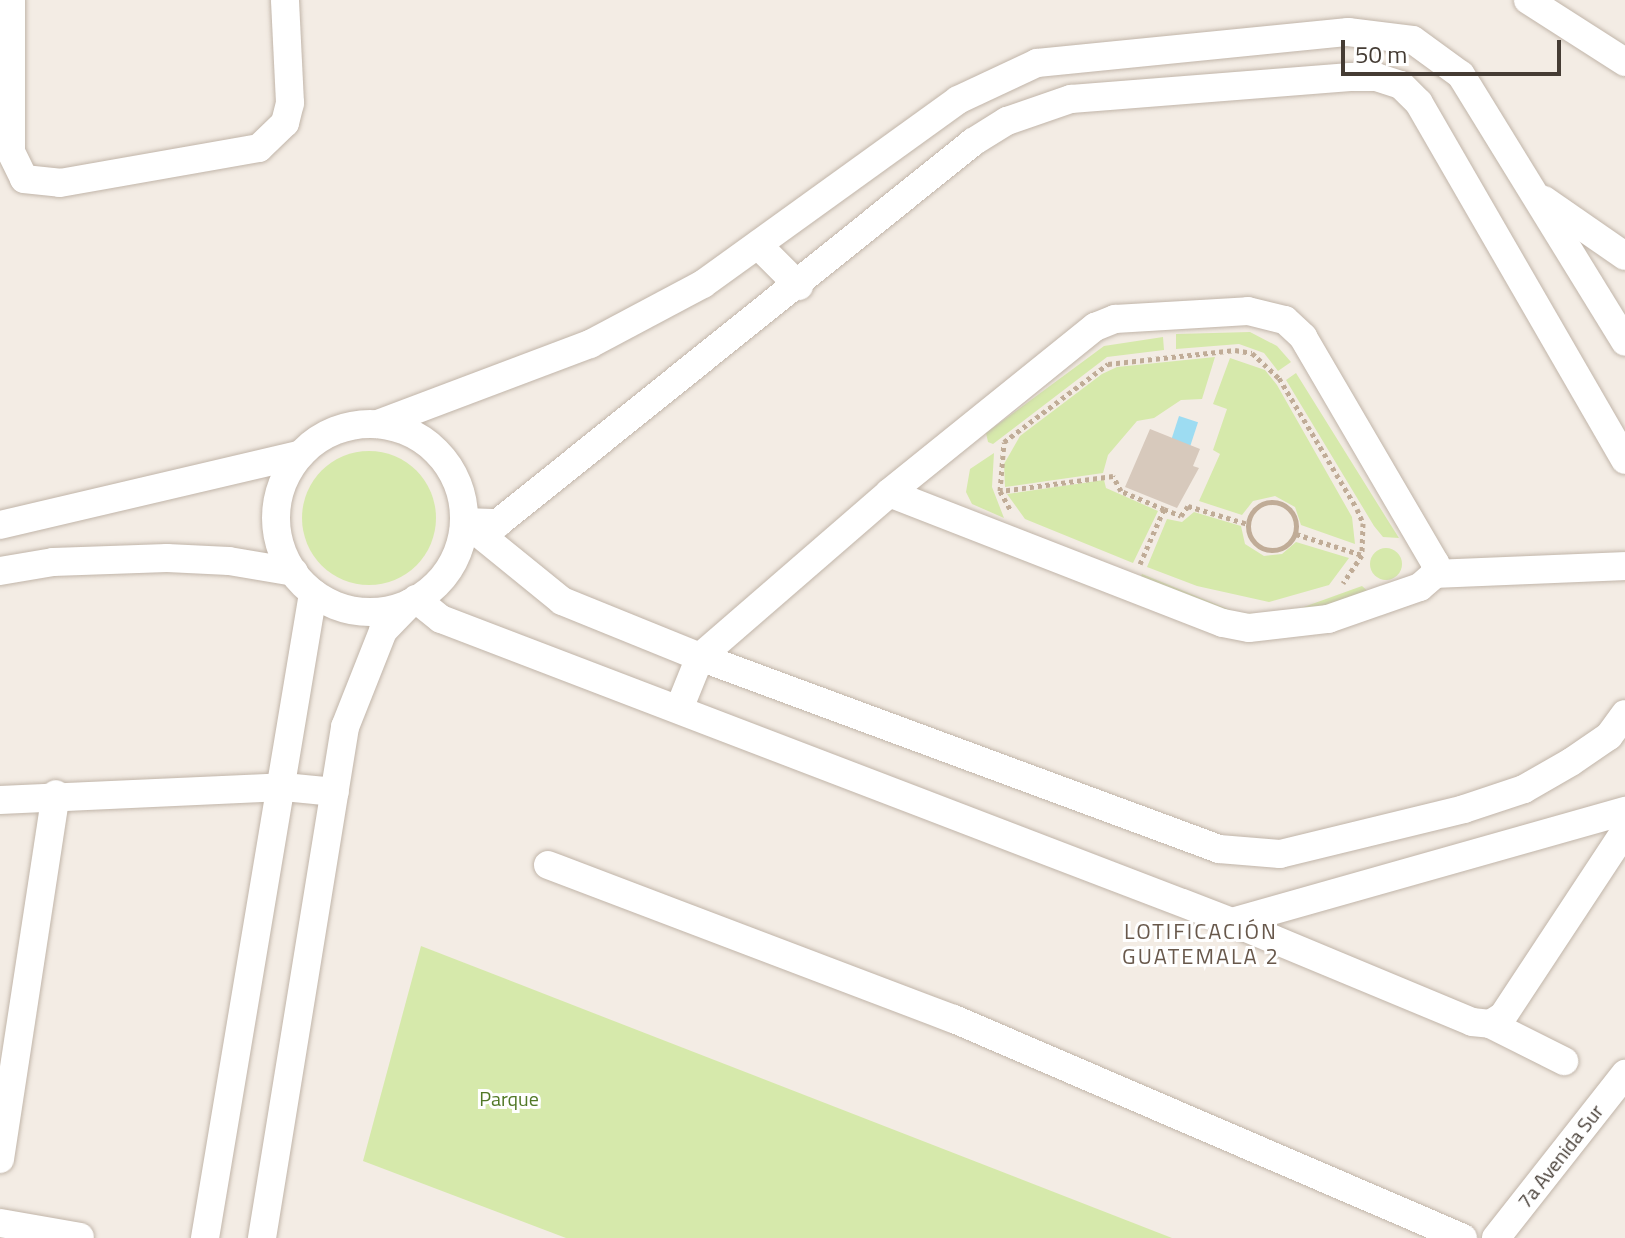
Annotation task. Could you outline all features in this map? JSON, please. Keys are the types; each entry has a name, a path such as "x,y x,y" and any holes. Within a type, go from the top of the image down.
{"street":[{"path":"11,0 11,152 24,179 60,183 259,148 285,123 290,103 285,0"},
{"path":"1528,0 1625,62"},
{"path":"0,525 299,455 336,430 378,424 590,344 703,284 958,100 1037,63 1348,32 1413,40 1461,75 1625,342"},
{"path":"1211,45 1219,87"},
{"path":"465,522 498,523 799,286 973,142 1007,121 1071,99 1376,77 1401,85 1435,129 1625,460"},
{"path":"1535,194 1625,256"},
{"path":"758,245 799,286"},
{"path":"679,709 700,657 889,493 1095,327 1132,317 1248,311 1285,320 1303,337 1435,563 1435,574"},
{"path":"262,1238 345,727 383,631 454,562 465,522 458,482 441,456 418,436 378,424"},
{"path":"299,455 278,495 275,517 278,539 294,572 313,593 360,611 413,601 441,619 1232,922 1472,1022 1490,1024 1564,1061"},
{"path":"889,493 1223,623 1249,628 1328,619 1420,587 1435,574 1625,566"},
{"path":"465,522 562,601 700,657 1219,849 1253,855 1300,850 1524,789 1609,736 1625,714"},
{"path":"0,571 53,562 167,558 229,561 294,572"},
{"path":"205,1238 284,787 313,593"},
{"path":"0,800 56,794 284,787 335,792"},
{"path":"0,1159 56,794"},
{"path":"1232,922 1625,811"},
{"path":"1490,1024 1503,1016 1625,831"},
{"path":"548,865 954,1019 1463,1238"},
{"name":"7a Avenida Sur","path":"1496,1238 1625,1074"},
{"path":"0,1223 80,1237"}],"path":[{"path":"996,446 1108,364 1220,350 1252,353 1279,378 1357,509 1365,535 1362,555 1330,592"},
{"path":"1004,442 1000,491 1014,516"},
{"path":"1000,491 1113,476 1121,491 1181,516 1188,506 1248,524"},
{"path":"1280,503 1296,519 1296,534 1285,547 1269,551 1254,543 1248,524 1258,506 1280,503"},
{"path":"1138,569 1164,509"},
{"path":"1296,534 1362,555"},
{"path":"1123,564 1151,574"}],"green space":[{"path":"1250,332 1277,346 1291,362 1278,371 1264,353 1239,344 1176,349 1176,334"},
{"path":"1163,337 1164,350 1107,357 993,444 988,442 986,433 1104,346"},
{"path":"1215,357 1202,399 1181,400 1154,418 1137,421 1108,455 1103,473 1005,487 1004,464 1020,436 1102,374 1117,367"},
{"path":"1230,358 1265,370 1277,385 1352,517 1355,544 1301,525 1295,507 1275,496 1253,501 1242,515 1199,501 1220,454 1213,450 1227,409 1213,404"},
{"path":"1296,373 1399,538 1383,537 1374,526 1286,380"},
{"path":"369,451 395,456 417,470 431,492 436,518 431,544 417,566 395,580 369,585 343,580 321,566 307,544 302,518 307,492 321,470 343,456"},
{"path":"994,453 992,487 1004,518 972,504 966,492 970,469"},
{"path":"1104,480 1106,488 1158,511 1133,563 1025,519 1007,494"},
{"path":"1194,512 1241,526 1245,544 1264,556 1282,554 1296,542 1349,558 1329,585 1269,602 1197,586 1147,567 1167,519 1182,522"},
{"path":"1386,548 1397,553 1402,564 1397,575 1386,580 1375,575 1370,564 1375,553"},
{"path":"1142,574 1235,612 1258,614 1301,608 1362,586 1371,594 1267,624 1136,585"},
{"name":"Parque","path":"421,946 1172,1238 566,1238 363,1161"}],"water":[{"path":"1179,416 1198,422 1188,453 1169,446"}],"building":[{"path":"1150,429 1200,449 1193,466 1199,468 1177,508 1125,487"}],"district":[{"name":"LOTIFICACIÓN GUATEMALA 2","path":"1201,944"}]}
